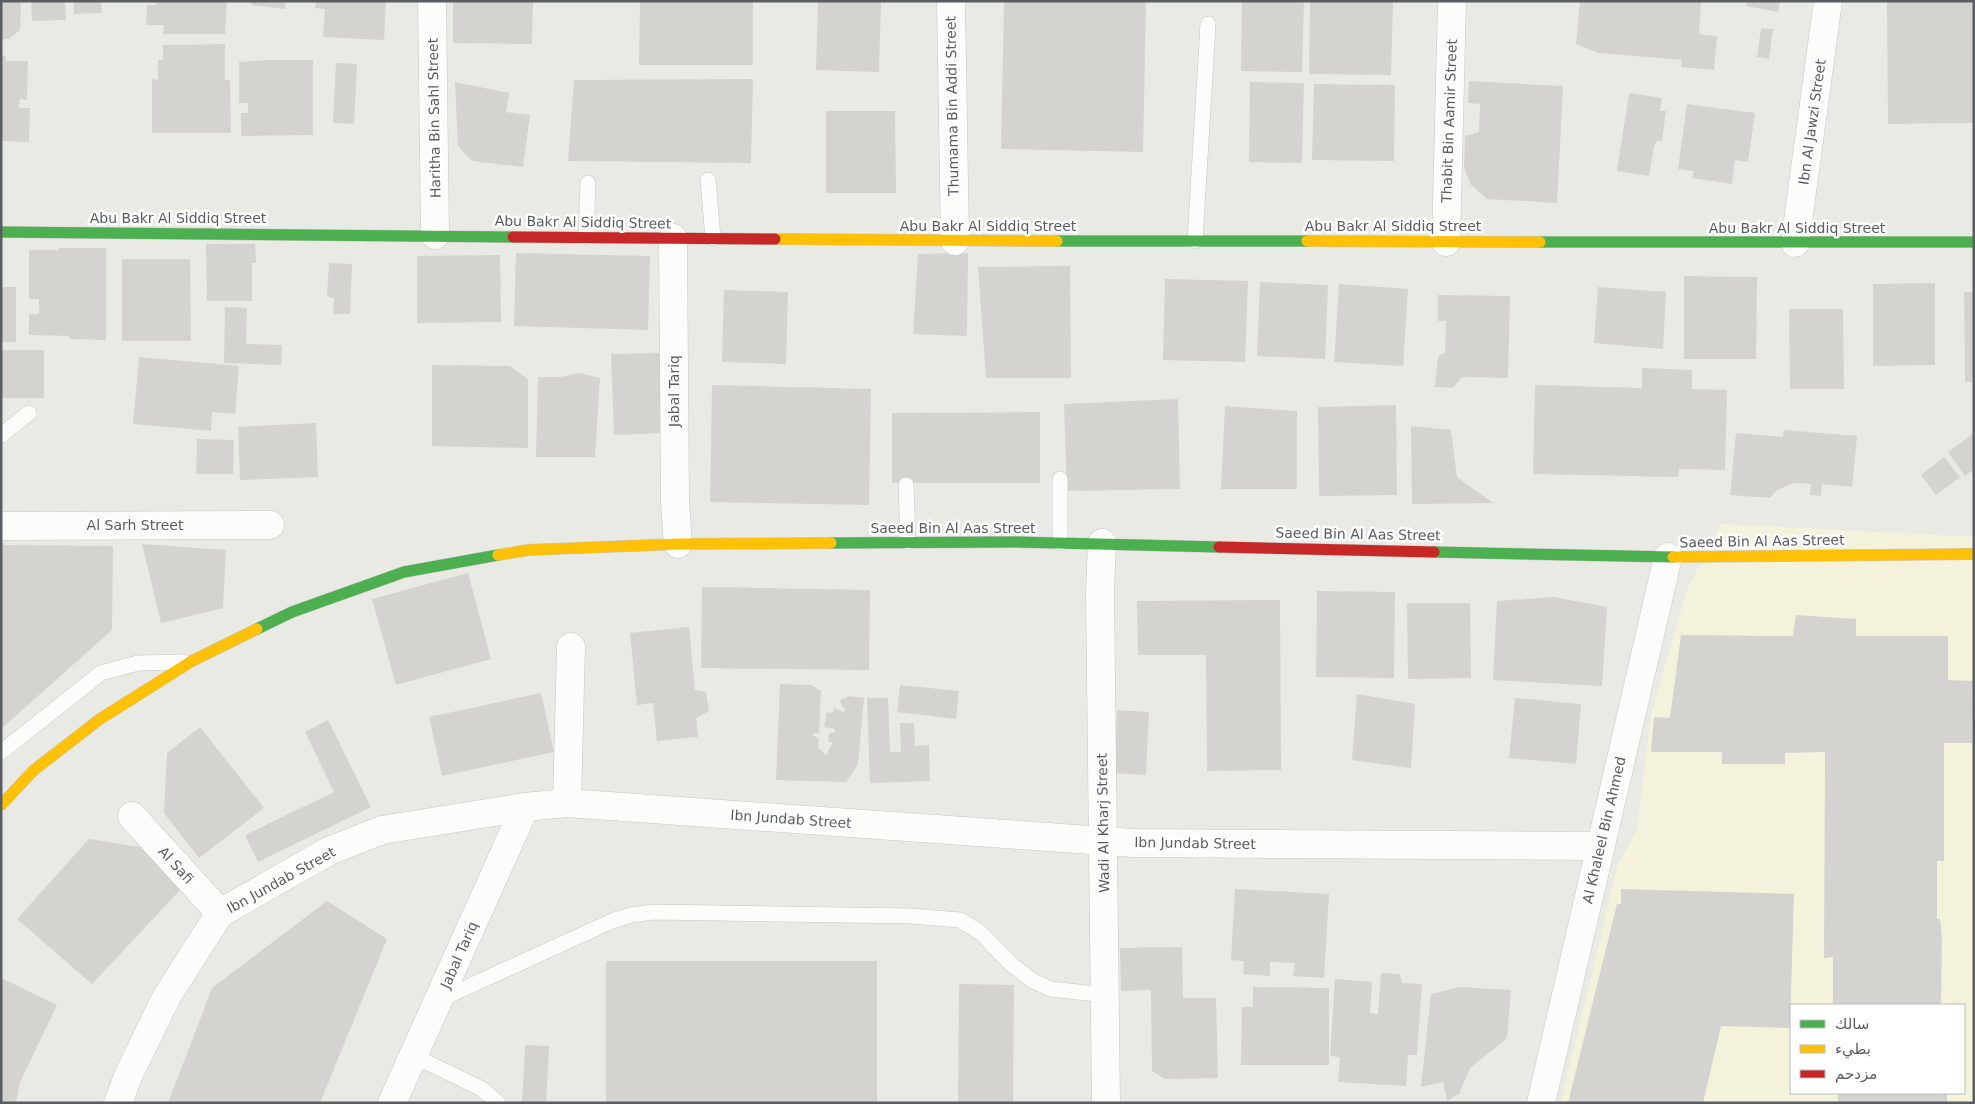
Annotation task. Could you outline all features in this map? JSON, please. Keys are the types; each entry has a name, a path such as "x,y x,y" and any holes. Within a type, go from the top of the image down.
{"street":[{"name":"Haritha Bin Sahl Street","path":"432,1 436,235"},
{"name":"Thumama Bin Addi Street","path":"951,1 954,241"},
{"name":"Thabit Bin Aamir Street","path":"1446,242 1452,1"},
{"name":"Ibn Al Jawzi Street","path":"1795,243 1828,1"},
{"name":"Abu Bakr Al Siddiq Street","path":"1,232 954,241 1974,242"},
{"name":"Jabal Tariq","path":"673,238 675,502 678,544"},
{"name":"Al Sarh Street","path":"1,526 270,525"},
{"name":"Saeed Bin Al Aas Street","path":"1,805 34,770 100,719 192,661 292,612 404,572 528,550 678,544 908,542 1060,543 1668,557 1974,554"},
{"name":"Wadi Al Kharj Street","path":"1102,544 1100,592 1106,1103"},
{"name":"Al Khaleel Bin Ahmed","path":"1541,1103 1668,557"},
{"path":"567,803 570,647"},
{"name":"Ibn Jundab Street","path":"118,1103 128,1076 167,996 220,913 329,851 382,830 525,807 567,803 1133,843 1600,846"},
{"name":"Jabal Tariq","path":"392,1103 525,807"},
{"name":"Al Safi","path":"132,816 220,913"}],"lane":[{"path":"1195,241 1208,24"},
{"path":"708,180 712,238"},
{"path":"586,237 588,183"},
{"path":"1,435 30,413"},
{"path":"1060,479 1060,543"},
{"path":"906,485 908,542"},
{"path":"1,752 101,673 138,663 192,661"},
{"path":"439,1000 612,921 631,914 652,912 911,916 960,920 980,932 1011,964 1033,981 1051,988 1105,995"},
{"path":"414,1056 482,1089 498,1103"}],"shaded area":[{"path":"1720,524 1974,537 1974,1103 1561,1103 1618,864 1637,831 1651,715 1687,590"}],"building":[{"path":"1,1 21,1 20,30 9,39 1,39"},
{"path":"31,1 65,1 66,20 32,21"},
{"path":"74,1 101,1 102,13 74,14"},
{"path":"156,1 227,1 225,34 163,34 164,25 146,25 147,5 156,5"},
{"path":"252,1 286,1 285,9 251,5"},
{"path":"316,1 386,1 384,40 323,37 325,9 315,8"},
{"path":"453,1 533,1 532,44 453,43"},
{"path":"640,1 753,1 753,65 639,65"},
{"path":"818,1 881,1 879,72 816,70"},
{"path":"1004,1 1146,1 1143,152 1001,149"},
{"path":"1242,1 1304,1 1302,72 1241,71"},
{"path":"1310,1 1393,1 1391,75 1309,74"},
{"path":"1580,1 1701,1 1699,34 1717,36 1714,70 1681,67 1682,60 1598,53 1576,44"},
{"path":"1747,1 1780,1 1778,12 1746,6"},
{"path":"1887,1 1974,1 1974,123 1888,124"},
{"path":"1761,28 1773,29 1769,59 1757,57"},
{"path":"225,44 225,80 230,80 231,133 152,133 152,79 158,80 158,60 163,60 163,45"},
{"path":"1,55 6,56 6,61 28,61 27,100 20,99 19,108 30,108 29,142 1,141"},
{"path":"313,60 313,135 241,136 241,113 248,113 248,103 239,103 239,62"},
{"path":"336,63 357,64 354,124 333,123"},
{"path":"753,79 751,163 568,161 574,80"},
{"path":"1469,81 1563,86 1557,203 1487,199 1471,185 1464,168 1465,136 1479,132 1480,104 1468,103"},
{"path":"455,82 509,93 506,112 530,115 523,167 472,161 458,146"},
{"path":"1250,82 1304,83 1302,163 1249,162"},
{"path":"1314,84 1395,85 1394,161 1312,160"},
{"path":"1629,93 1662,98 1660,111 1666,111 1662,141 1657,141 1654,146 1649,176 1617,171"},
{"path":"1687,104 1755,113 1748,162 1735,160 1732,184 1692,178 1694,171 1678,169"},
{"path":"826,111 895,111 896,193 826,193"},
{"path":"206,244 255,244 256,263 252,263 252,301 207,301"},
{"path":"59,248 106,248 106,340 70,339 69,336 29,335 29,314 39,314 39,299 29,299 29,250 59,250"},
{"path":"516,253 650,256 648,330 514,326"},
{"path":"968,253 967,336 913,334 918,254"},
{"path":"500,255 501,322 417,323 417,256"},
{"path":"122,259 190,259 191,341 122,341"},
{"path":"329,263 352,264 350,314 333,314 334,299 327,296"},
{"path":"1070,266 1071,378 986,378 978,267"},
{"path":"1684,276 1757,277 1756,359 1684,359"},
{"path":"1165,279 1248,281 1245,362 1163,360"},
{"path":"1260,282 1328,285 1325,359 1257,356"},
{"path":"1935,283 1935,365 1873,366 1873,284"},
{"path":"1339,284 1408,289 1403,366 1334,362"},
{"path":"1,287 16,287 16,342 1,342"},
{"path":"1598,287 1666,292 1663,349 1594,343"},
{"path":"724,290 788,292 786,364 722,362"},
{"path":"1964,292 1974,292 1974,382 1965,382"},
{"path":"1438,295 1510,296 1508,378 1462,377 1453,388 1435,387 1438,356 1445,353 1446,321 1438,321"},
{"path":"225,307 247,308 246,344 282,345 281,365 224,363"},
{"path":"1789,309 1843,309 1844,389 1790,389"},
{"path":"1,350 44,350 44,398 1,398"},
{"path":"666,353 668,433 614,435 611,354"},
{"path":"139,357 239,366 235,414 212,412 211,431 133,424"},
{"path":"432,365 510,366 528,379 528,448 432,446"},
{"path":"1642,368 1692,370 1692,389 1727,390 1725,470 1679,469 1678,477 1533,474 1535,385 1642,388"},
{"path":"579,373 600,378 595,457 536,457 538,377 560,377"},
{"path":"712,385 871,389 869,505 710,502"},
{"path":"1178,399 1180,489 1067,491 1064,404"},
{"path":"1396,405 1397,495 1319,496 1318,407"},
{"path":"1225,406 1297,411 1297,489 1221,489"},
{"path":"1040,412 1040,483 892,483 892,413"},
{"path":"316,423 318,477 240,480 238,427"},
{"path":"1411,426 1451,430 1457,477 1493,503 1412,504"},
{"path":"1784,430 1857,436 1852,487 1822,484 1821,496 1810,495 1811,484 1794,483 1777,490 1770,498 1730,495 1736,433 1783,437"},
{"path":"1974,433 1974,469 1965,476 1948,452"},
{"path":"197,439 234,440 233,474 196,474"},
{"path":"1944,457 1960,477 1936,495 1921,475"},
{"path":"142,544 226,550 223,608 161,623"},
{"path":"1,545 113,546 112,630 1,729"},
{"path":"468,573 491,659 396,685 372,599"},
{"path":"702,587 870,590 869,670 701,668"},
{"path":"1317,591 1395,592 1394,678 1316,677"},
{"path":"1554,597 1607,607 1602,686 1493,680 1497,601"},
{"path":"1280,600 1281,770 1207,771 1206,655 1138,655 1137,601"},
{"path":"1407,603 1470,603 1471,678 1408,679"},
{"path":"1796,615 1856,619 1856,636 1948,636 1948,680 1973,681 1972,743 1944,743 1944,861 1937,861 1937,919 1940,919 1942,937 1941,1004 1833,1004 1833,957 1824,958 1825,752 1785,753 1785,764 1722,764 1722,752 1651,752 1654,717 1670,718 1681,635 1793,636"},
{"path":"689,627 695,690 706,692 709,711 696,718 698,737 657,741 653,703 637,705 630,633"},
{"path":"780,684 811,685 821,691 819,733 814,733 813,735 819,739 818,747 826,755 833,742 828,742 829,733 835,733 835,729 824,727 827,712 833,713 834,708 844,712 846,707 843,708 840,700 849,696 864,698 858,764 846,782 776,780"},
{"path":"900,685 959,691 956,719 897,712"},
{"path":"541,693 554,752 442,776 429,717"},
{"path":"1357,694 1415,704 1411,768 1352,760"},
{"path":"867,698 888,698 890,752 901,752 900,723 914,723 915,746 929,745 930,781 870,783"},
{"path":"1515,698 1581,704 1576,764 1509,758"},
{"path":"1117,710 1149,712 1146,775 1114,773"},
{"path":"328,720 371,807 258,862 245,835 334,792 305,732"},
{"path":"200,727 264,808 199,858 164,813 167,753"},
{"path":"89,839 140,847 181,889 92,984 17,919"},
{"path":"1235,889 1329,894 1324,978 1293,976 1295,963 1270,962 1270,976 1243,974 1244,961 1231,960"},
{"path":"1621,889 1794,894 1790,1028 1721,1026 1703,1103 1568,1103 1617,904 1621,904"},
{"path":"327,901 387,939 320,1103 168,1103 212,988"},
{"path":"1182,947 1183,998 1216,998 1218,1078 1165,1079 1152,1071 1151,990 1121,991 1120,948"},
{"path":"606,961 877,961 877,1103 606,1103"},
{"path":"1381,973 1400,974 1402,983 1422,984 1417,1055 1408,1055 1406,1086 1338,1082 1340,1057 1330,1056 1335,979 1372,982 1370,1013 1378,1014"},
{"path":"1,978 57,1005 20,1082 16,1103 1,1103"},
{"path":"959,984 1014,985 1013,1103 958,1103"},
{"path":"1253,987 1329,988 1329,1065 1241,1065 1242,1007 1253,1007"},
{"path":"1459,987 1511,990 1507,1038 1470,1068 1459,1094 1447,1101 1443,1082 1421,1087 1431,994"},
{"path":"525,1045 549,1046 546,1103 522,1103"},
{"path":"1838,1094 1947,1094 1947,1103 1838,1103"}],"traffic: fast":[{"path":"1,232 513,237"},
{"path":"1057,241 1307,241"},
{"path":"1540,242 1974,242"},
{"path":"831,543 1013,542 1219,547"},
{"path":"1434,552 1673,557"},
{"path":"257,629 292,612 404,572 498,555"}],"traffic: slow":[{"path":"775,239 1057,241"},
{"path":"1307,241 1540,242"},
{"path":"498,555 528,550 678,544 831,543"},
{"path":"1673,557 1974,554"},
{"path":"1,805 34,770 100,719 192,661 257,629"}],"traffic: jam":[{"path":"513,237 775,239"},
{"path":"1219,547 1434,552"}]}
